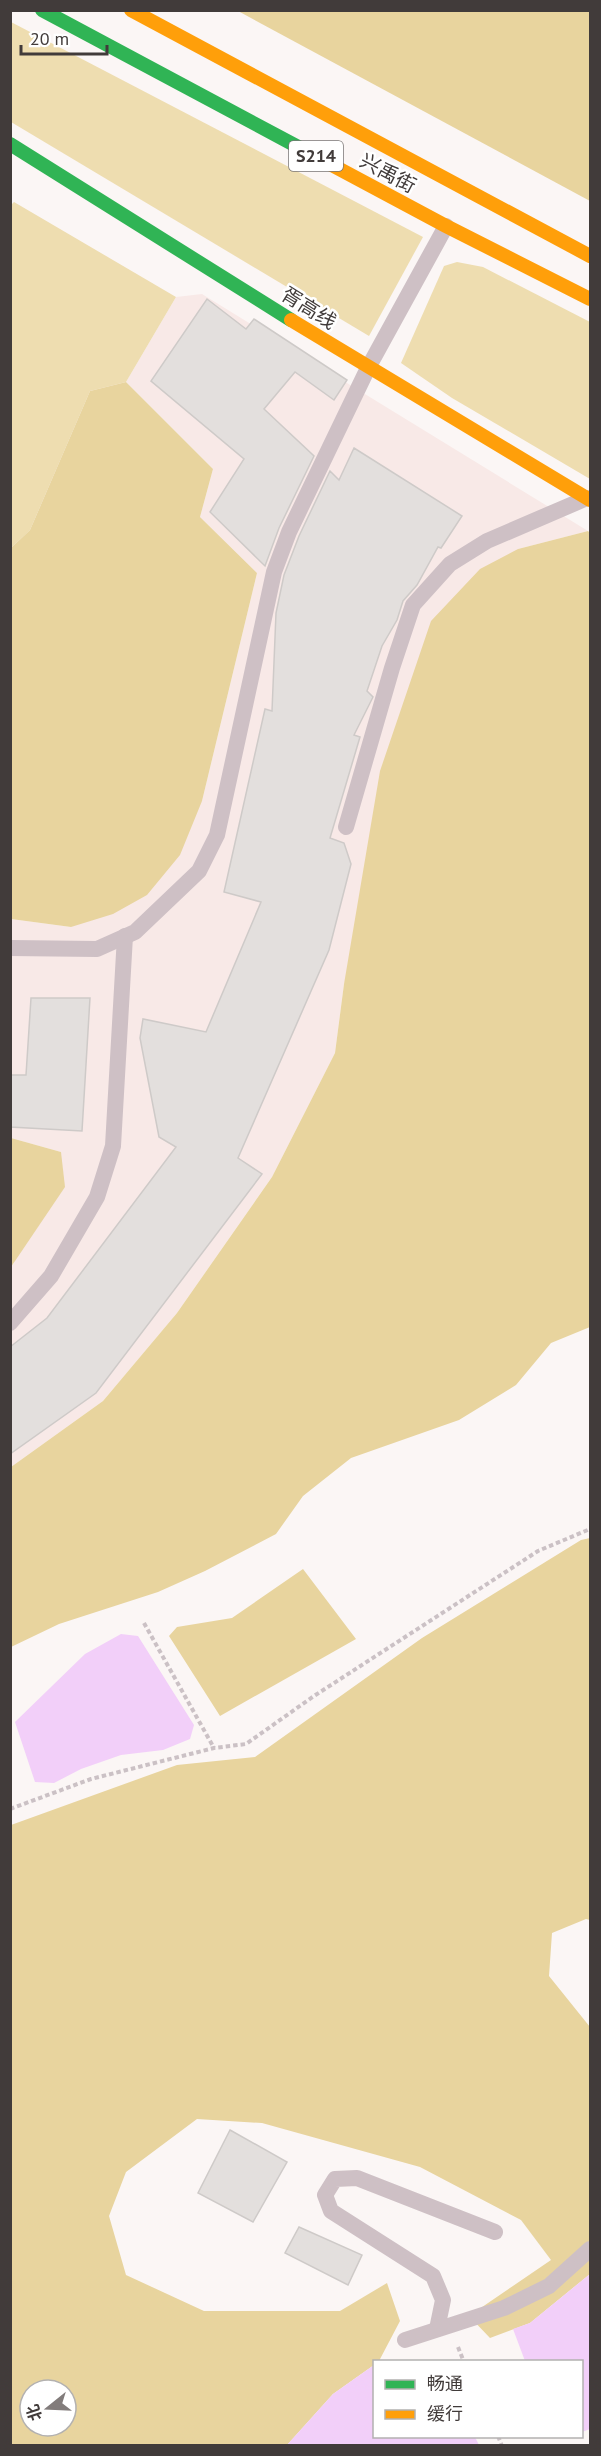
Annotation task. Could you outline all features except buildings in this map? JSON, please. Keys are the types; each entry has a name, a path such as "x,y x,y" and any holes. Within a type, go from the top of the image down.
{"main road":[{"name":"兴禹街","path":"42,10 446,226 591,299"},
{"name":"兴禹街","path":"131,10 591,256"},
{"name":"胥高线","path":"10,144 368,368 589,499"}],"lane":[{"path":"13,953 97,950 135,932 199,871 217,836 274,572 289,532 368,368 446,226"},
{"path":"346,827 392,668 413,606 450,564 487,541 589,499"},
{"path":"10,1323 51,1276 97,1197 113,1146 125,936"},
{"path":"436,2330 443,2300 433,2276 331,2211 325,2195 335,2179 357,2178 495,2232"},
{"path":"405,2340 504,2308 549,2286 591,2249"}],"path":[{"path":"10,1809 91,1779 214,1748 246,1744 314,1696 538,1551 591,1529"},
{"path":"144,1623 214,1748"}],"shaded area":[{"path":"238,11 590,11 590,201"},
{"path":"11,22 423,237 369,336 11,122"},
{"path":"14,202 176,297 126,382 90,391 30,530 11,548 10,206"},
{"path":"457,262 483,267 590,322 590,479 452,398 401,363 444,266"},
{"path":"202,294 588,531 518,549 344,984 335,1053 272,1177 177,1313 103,1401 11,1467 11,1267 61,1152 11,1138 11,919 71,927 202,801 257,573 200,517 213,469 126,382 176,297"},
{"path":"126,382 213,469 200,517 257,573 202,801 180,855 147,895 113,914 71,927 11,919 11,548 30,530 90,391"},
{"path":"588,531 590,533 590,1327 551,1343 516,1385 459,1420 351,1458 303,1496 276,1534 205,1571 158,1592 59,1624 11,1647 11,1467 103,1401 177,1313 272,1177 335,1053 344,984 380,771 431,621 480,569 518,549"},
{"path":"11,1138 61,1152 65,1187 11,1267"},
{"path":"590,1538 590,1920 586,1919 552,1933 549,1976 590,2027 590,2274 530,2323 490,2338 469,2316 551,2260 521,2220 420,2167 262,2123 197,2119 126,2172 109,2216 126,2275 204,2311 340,2311 387,2283 400,2321 380,2360 373,2360 373,2366 333,2394 287,2445 11,2446 11,1825 177,1765 255,1757 422,1638 581,1540"},
{"path":"303,1569 356,1639 220,1716 169,1636 177,1627 232,1618"},
{"path":"121,1634 138,1636 194,1725 190,1739 163,1750 121,1755 81,1769 54,1783 35,1782 15,1722 85,1654"},
{"path":"590,2274 590,2429 583,2432 583,2360 525,2360 513,2329 530,2323"},
{"path":"373,2366 373,2438 476,2438 479,2445 287,2445 333,2394"}],"traffic: fast":[{"path":"42,10 302,149"},
{"path":"10,144 291,320"}],"traffic: slow":[{"path":"131,10 590,256"},
{"path":"302,149 590,299"},
{"path":"291,320 590,500"}]}
